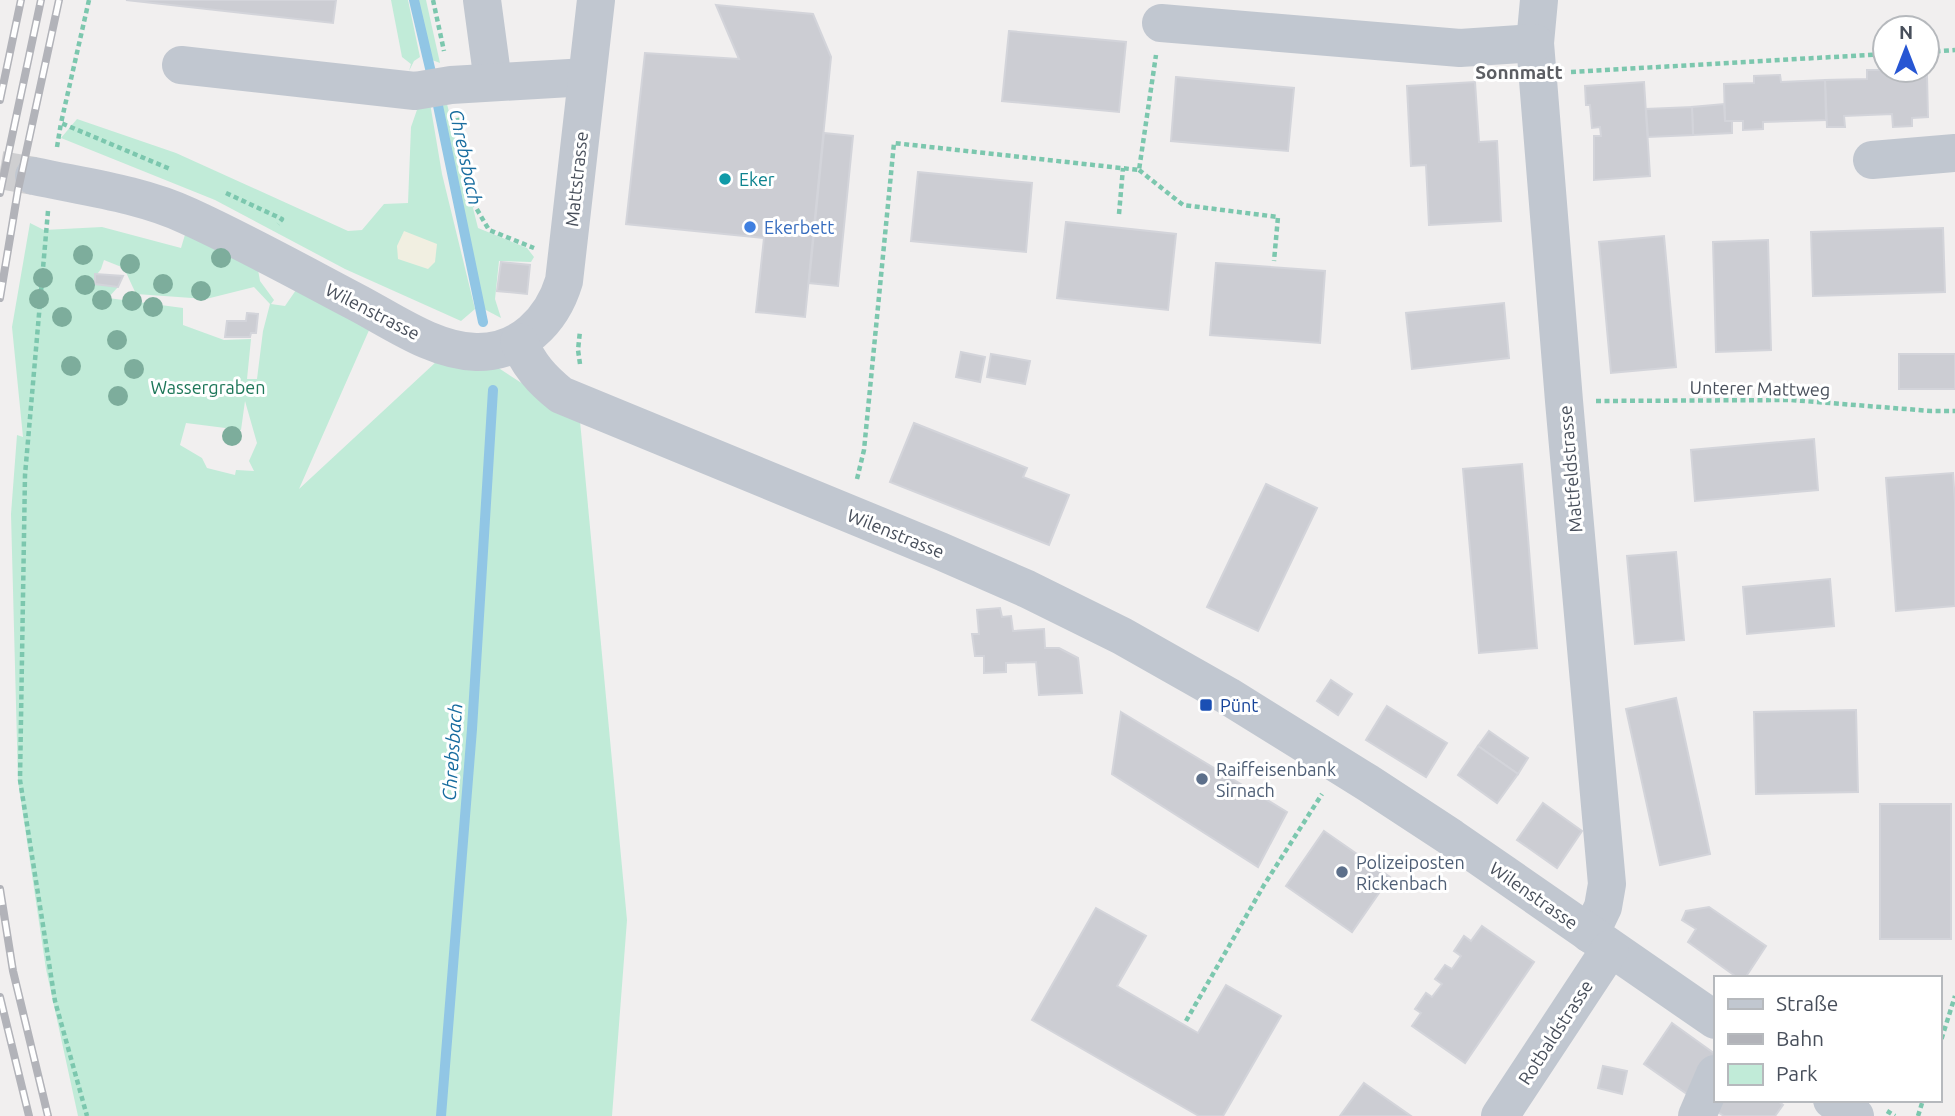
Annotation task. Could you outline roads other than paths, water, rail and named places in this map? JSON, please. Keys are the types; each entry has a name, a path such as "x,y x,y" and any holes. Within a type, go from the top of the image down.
{"street":[{"path":"482,0 493,82"},
{"name":"Mattstrasse","path":"519,342 547,316 559,298 564,281 596,0"},
{"name":"Mattfeldstrasse","path":"1539,0 1536,58 1607,884 1600,942"},
{"path":"1161,23 1460,48 1536,58"},
{"path":"181,65 433,88 587,77"},
{"path":"1872,160 1955,153"},
{"name":"Wilenstrasse","path":"34,176 126,196 184,214 450,349 490,352 519,342 527,360 540,378 561,395 940,551 1027,589 1122,636 1228,696 1368,783 1714,1019"},
{"name":"Rotbaldstrasse","path":"1500,1116 1600,942"},
{"path":"1697,1116 1714,1076"},
{"path":"1835,1102 1855,1116"}],"waterway":[{"name":"Chrebsbach","path":"414,0 433,81"},
{"name":"Chrebsbach","path":"436,96 483,322"},
{"name":"Chrebsbach","path":"441,1116 472,729 493,390"}],"tunnel":[{"path":"0,170 34,176"}],"railway":[{"path":"0,100 21,0"},
{"path":"0,193 41,0"},
{"path":"0,298 18,190 59,0"},
{"path":"0,889 13,971 48,1116"},
{"path":"0,997 29,1116"}],"place":[{"name":"Eker","path":"725,179"},
{"name":"Ekerbett","path":"750,227"},
{"name":"Pünt","path":"1206,705"},
{"name":"Raiffeisenbank Sirnach","path":"1202,779"},
{"name":"Polizeiposten Rickenbach","path":"1342,872"}],"district":[{"name":"Sonnmatt","path":"1519,72"}],"park label":[{"name":"Wassergraben","path":"208,387"}]}
